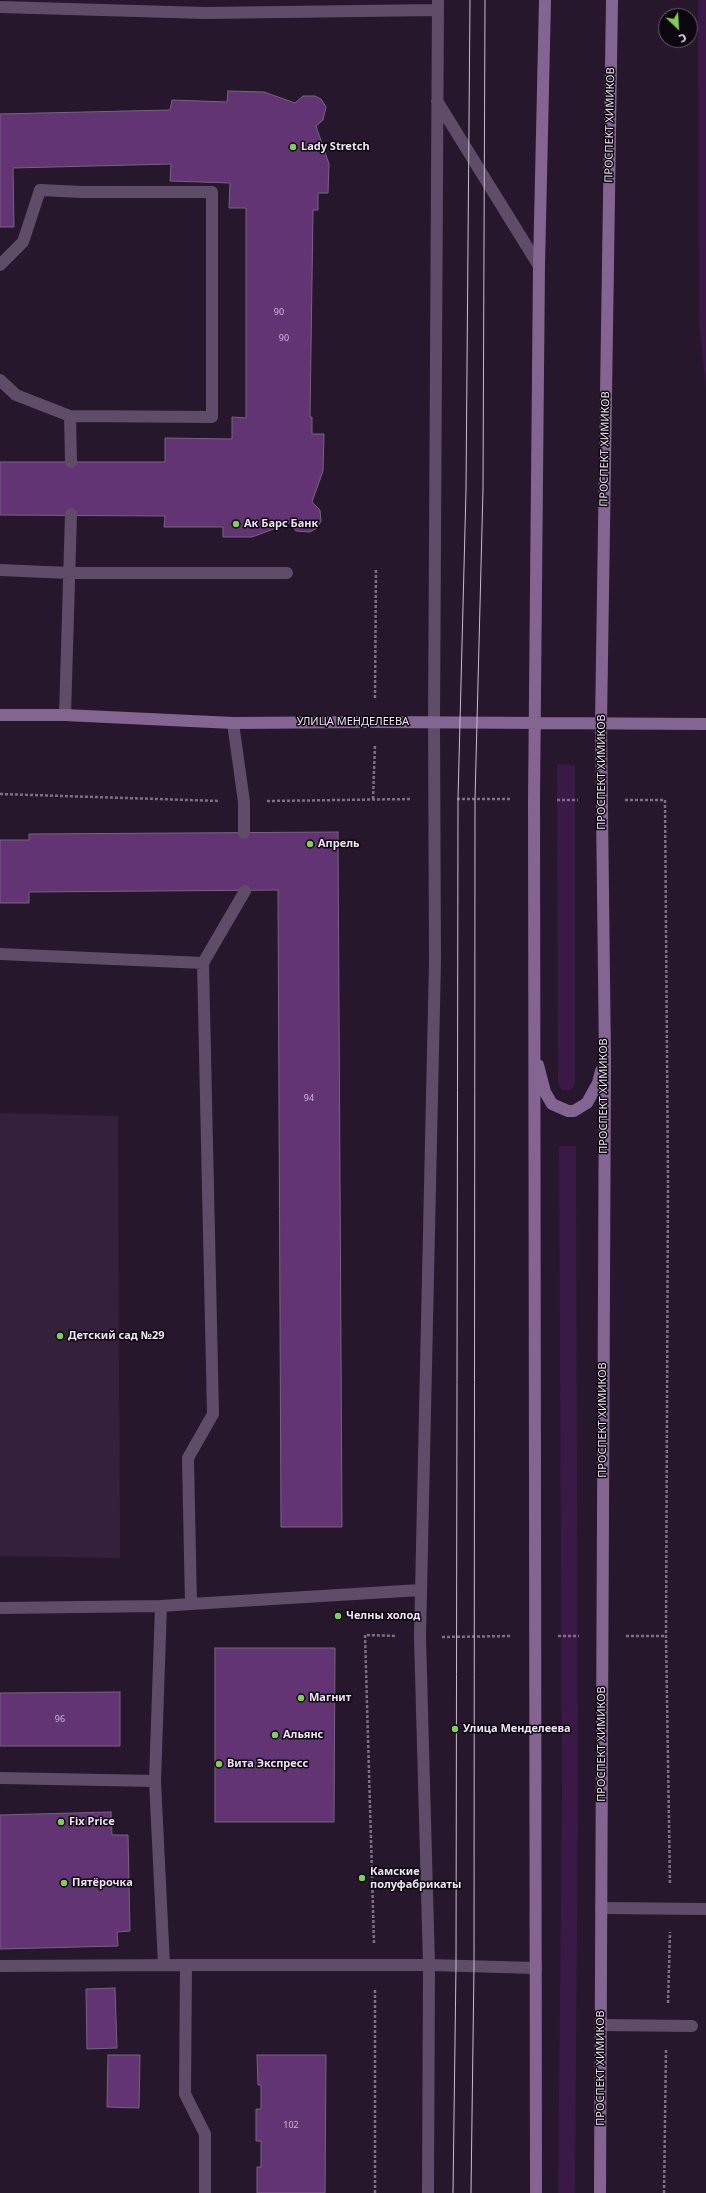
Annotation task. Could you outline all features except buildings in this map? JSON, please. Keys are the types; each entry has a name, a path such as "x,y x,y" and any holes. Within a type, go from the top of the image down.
{"main road":[{"path":"536,2193 533,1048 534,723 539,266 544,0"},
{"name":"ПРОСПЕКТ ХИМИКОВ","path":"600,2193 605,1060 601,724 612,0"},
{"name":"УЛИЦА МЕНДЕЛЕЕВА","path":"0,715 65,715 233,723 434,722 706,724"},
{"path":"533,1048 546,1092 552,1104 564,1110 574,1111 583,1106 590,1099 598,1083 605,1060"}],"lane":[{"path":"0,7 205,13 438,5 434,722 435,961 420,1590 429,1966 428,2193"},
{"path":"437,101 539,266"},
{"path":"0,265 23,242 40,190 82,192 212,192 212,417 70,416 16,395 0,380"},
{"path":"70,416 71,462"},
{"path":"65,715 71,514"},
{"path":"0,570 70,573 287,573"},
{"path":"233,723 244,802 244,833"},
{"path":"190,1604 188,1458 213,1414 203,963 245,891"},
{"path":"0,954 203,963"},
{"path":"0,1608 161,1606 420,1590"},
{"path":"161,1606 155,1781 164,1965"},
{"path":"0,1778 155,1781"},
{"path":"601,1908 706,1909"},
{"path":"186,1965 186,2094 205,2134 205,2193"},
{"path":"0,1966 375,1965 536,1968"},
{"path":"601,2025 692,2026"}],"path":[{"path":"374,799 376,568"},
{"path":"458,799 665,800 668,1182 666,1636 671,1909 664,2193"},
{"path":"365,1634 375,1965 375,2193"}],"shaded area":[{"path":"698,0 706,0 706,387 699,324"},
{"path":"557,764 575,765 575,1084 571,1090 562,1090 558,1084"},
{"name":"Детский сад №29","path":"0,1113 118,1116 120,1558 0,1556"},
{"path":"559,1146 576,1146 578,1798 575,2193 558,2193 562,1798"}],"tram line":[{"path":"453,2193 456,1966 458,799 466,490 470,0"},
{"path":"471,2193 474,1966 475,799 483,489 485,0"}],"place":[{"name":"Lady Stretch","path":"293,147"},
{"name":"Ак Барс Банк","path":"236,524"},
{"name":"Апрель","path":"310,844"},
{"name":"Детский сад №29","path":"60,1336"},
{"name":"Челны холод","path":"338,1616"},
{"name":"Магнит","path":"301,1698"},
{"name":"Улица Менделеева","path":"455,1729"},
{"name":"Альянс","path":"275,1735"},
{"name":"Вита Экспресс","path":"219,1764"},
{"name":"Fix Price","path":"61,1822"},
{"name":"Камские полуфабрикаты","path":"362,1878"},
{"name":"Пятёрочка","path":"64,1883"}]}
